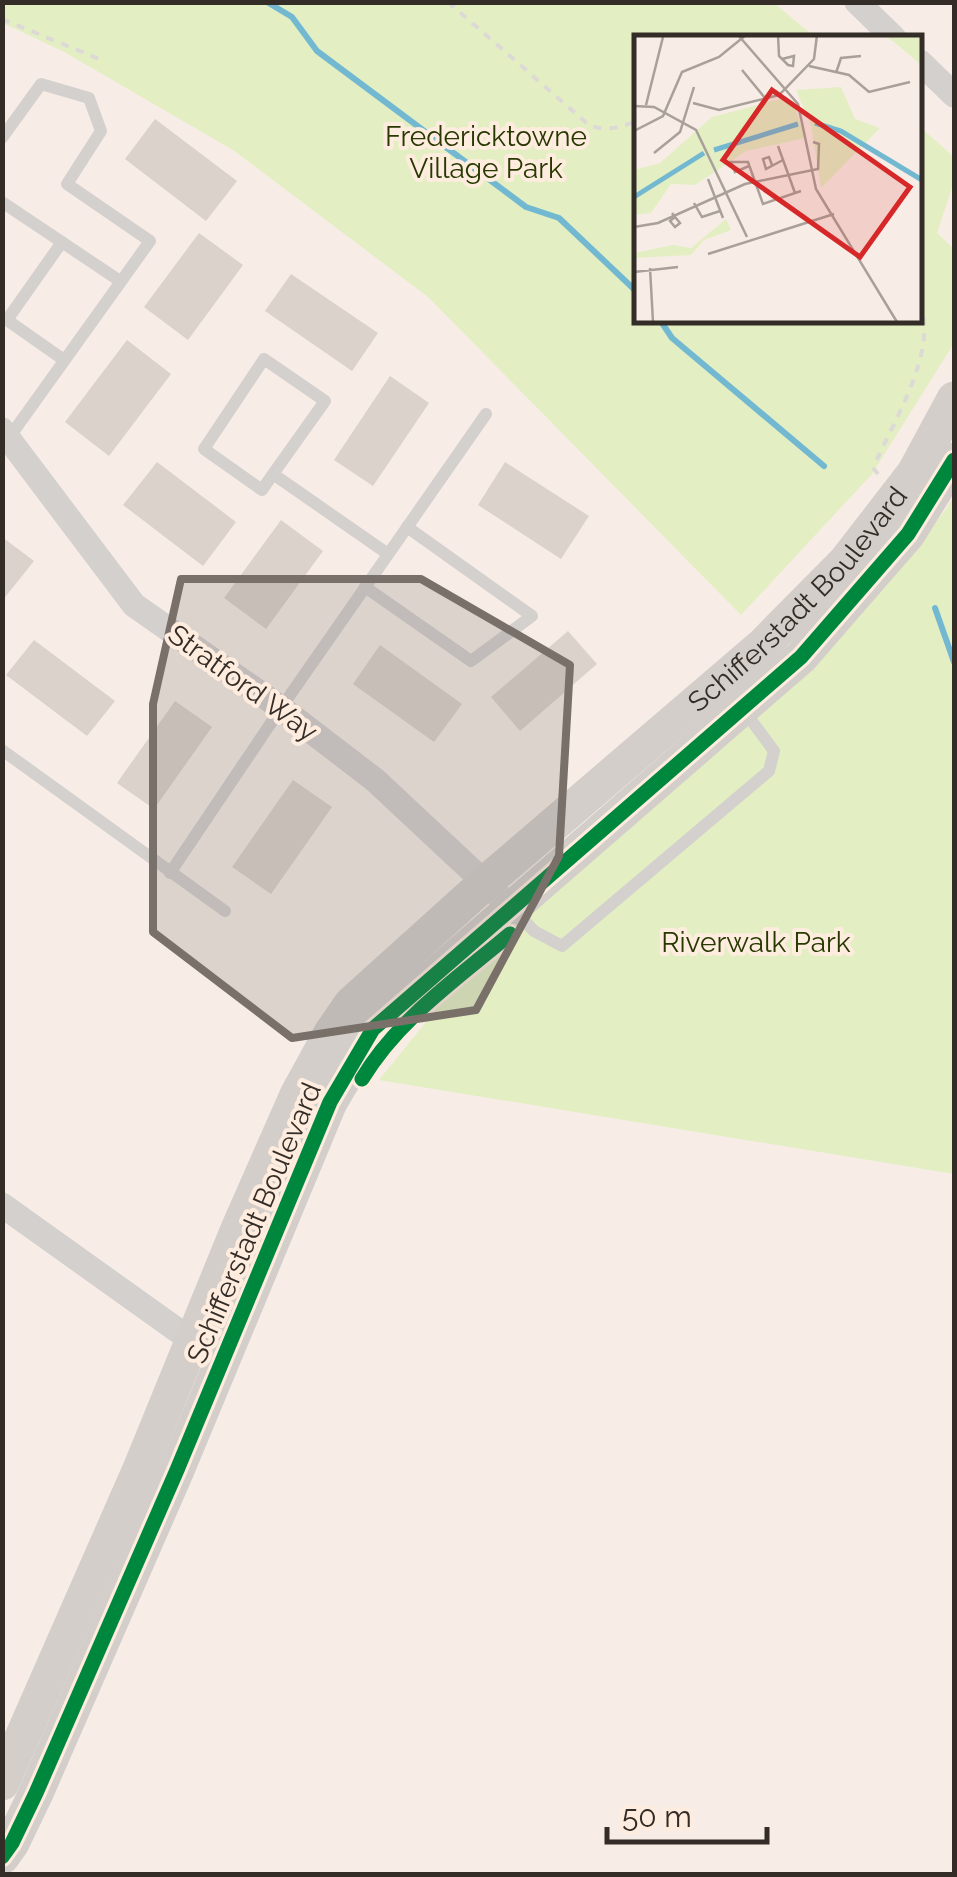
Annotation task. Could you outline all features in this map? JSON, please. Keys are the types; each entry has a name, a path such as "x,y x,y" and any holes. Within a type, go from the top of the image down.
{"main road":[{"name":"Schifferstadt Boulevard","path":"2,1783 290,1112 351,1004 484,884 763,645 846,561 914,472 954,398"},
{"name":"Schifferstadt Boulevard","path":"2,1857 44,1775 330,1102 373,1030 801,657 908,534 954,460"}],"street":[{"path":"857,2 891,35"},
{"path":"922,64 954,95"},
{"name":"Stratford Way","path":"4,439 134,604 375,780 513,910"},
{"path":"2,1205 222,1360"}],"lane":[{"path":"2,138 41,84 89,98 101,131 66,184 150,241 4,439"},
{"path":"2,202 120,282"},
{"path":"62,242 7,320 64,360"},
{"path":"264,359 324,401 274,474 262,490 204,449 264,359"},
{"path":"170,873 486,414"},
{"path":"274,474 388,554"},
{"path":"365,587 471,661 532,616 407,526"},
{"path":"513,910 534,931 562,946 769,771 774,750 743,708"},
{"path":"2,750 226,911"}],"path":[{"path":"448,2 589,125 619,128 634,122"},
{"path":"2,18 104,61"},
{"path":"878,474 874,469 876,459 908,392 922,348 922,314"}],"highlighted area":[{"path":"181,579 421,579 570,665 559,856 476,1010 292,1038 153,932 153,704"}],"green space":[{"name":"Fredericktowne Village Park","path":"3,2 774,3 813,35 634,35 634,322 922,322 922,129 954,157 954,182 937,233 954,249 954,343 872,474 741,615 428,297 233,150 64,52 3,23"},
{"name":"Riverwalk Park","path":"954,495 954,1174 379,1080 569,845 793,632 889,580"}],"building":[{"path":"155,119 237,181 206,221 125,159"},
{"path":"199,233 243,265 188,340 144,307"},
{"path":"291,274 378,333 352,371 265,311"},
{"path":"127,340 171,374 109,456 65,422"},
{"path":"390,376 429,403 373,486 334,460"},
{"path":"157,462 236,522 203,566 123,505"},
{"path":"505,462 589,516 561,559 478,505"},
{"path":"281,520 323,551 266,629 224,598"},
{"path":"2,537 34,561 2,601"},
{"path":"568,631 597,664 520,731 491,697"},
{"path":"34,640 115,701 87,736 6,675"},
{"path":"380,645 462,704 434,742 353,684"},
{"path":"175,701 212,727 154,809 117,783"},
{"path":"293,780 332,807 271,894 232,867"}],"waterway":[{"path":"267,2 292,17 317,51 526,207 559,218 634,289"},
{"path":"661,322 672,338 824,466"},
{"path":"935,608 954,662"}],"cycle path":[{"path":"2,1857 36,1793 177,1470 330,1102 373,1029 801,657 908,534 954,460"},
{"path":"362,1079 411,1018 510,934"}]}
